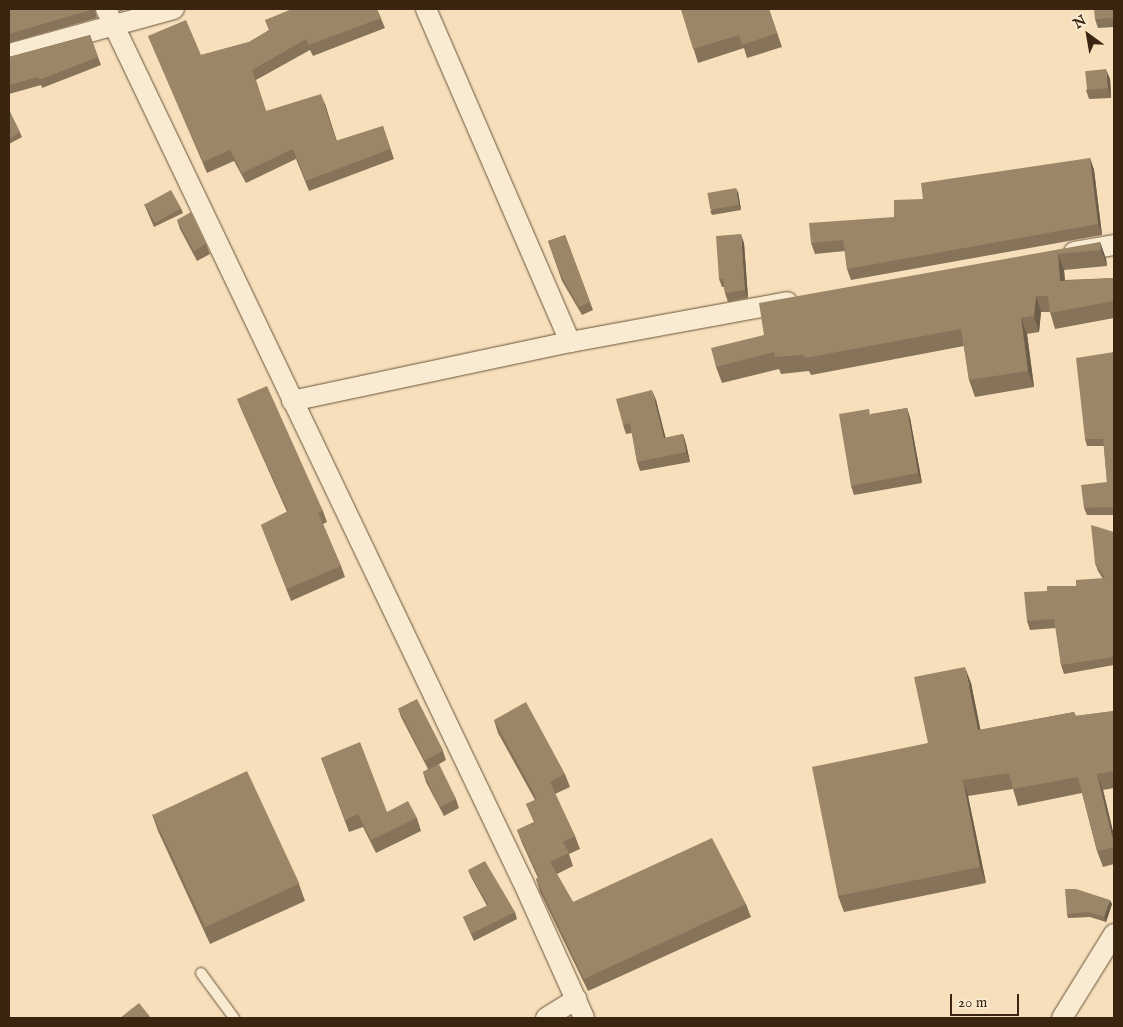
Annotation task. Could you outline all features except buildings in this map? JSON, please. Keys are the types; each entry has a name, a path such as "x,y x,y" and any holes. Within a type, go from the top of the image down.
{"street":[{"path":"9,54 109,17 174,9"},
{"path":"426,9 570,342"},
{"path":"109,17 523,882 584,1018"},
{"path":"1055,256 1114,245"},
{"path":"292,401 570,342 810,298"},
{"path":"1062,1018 1114,934"},
{"path":"546,1018 576,999"}],"lane":[{"path":"201,973 234,1018"}]}
